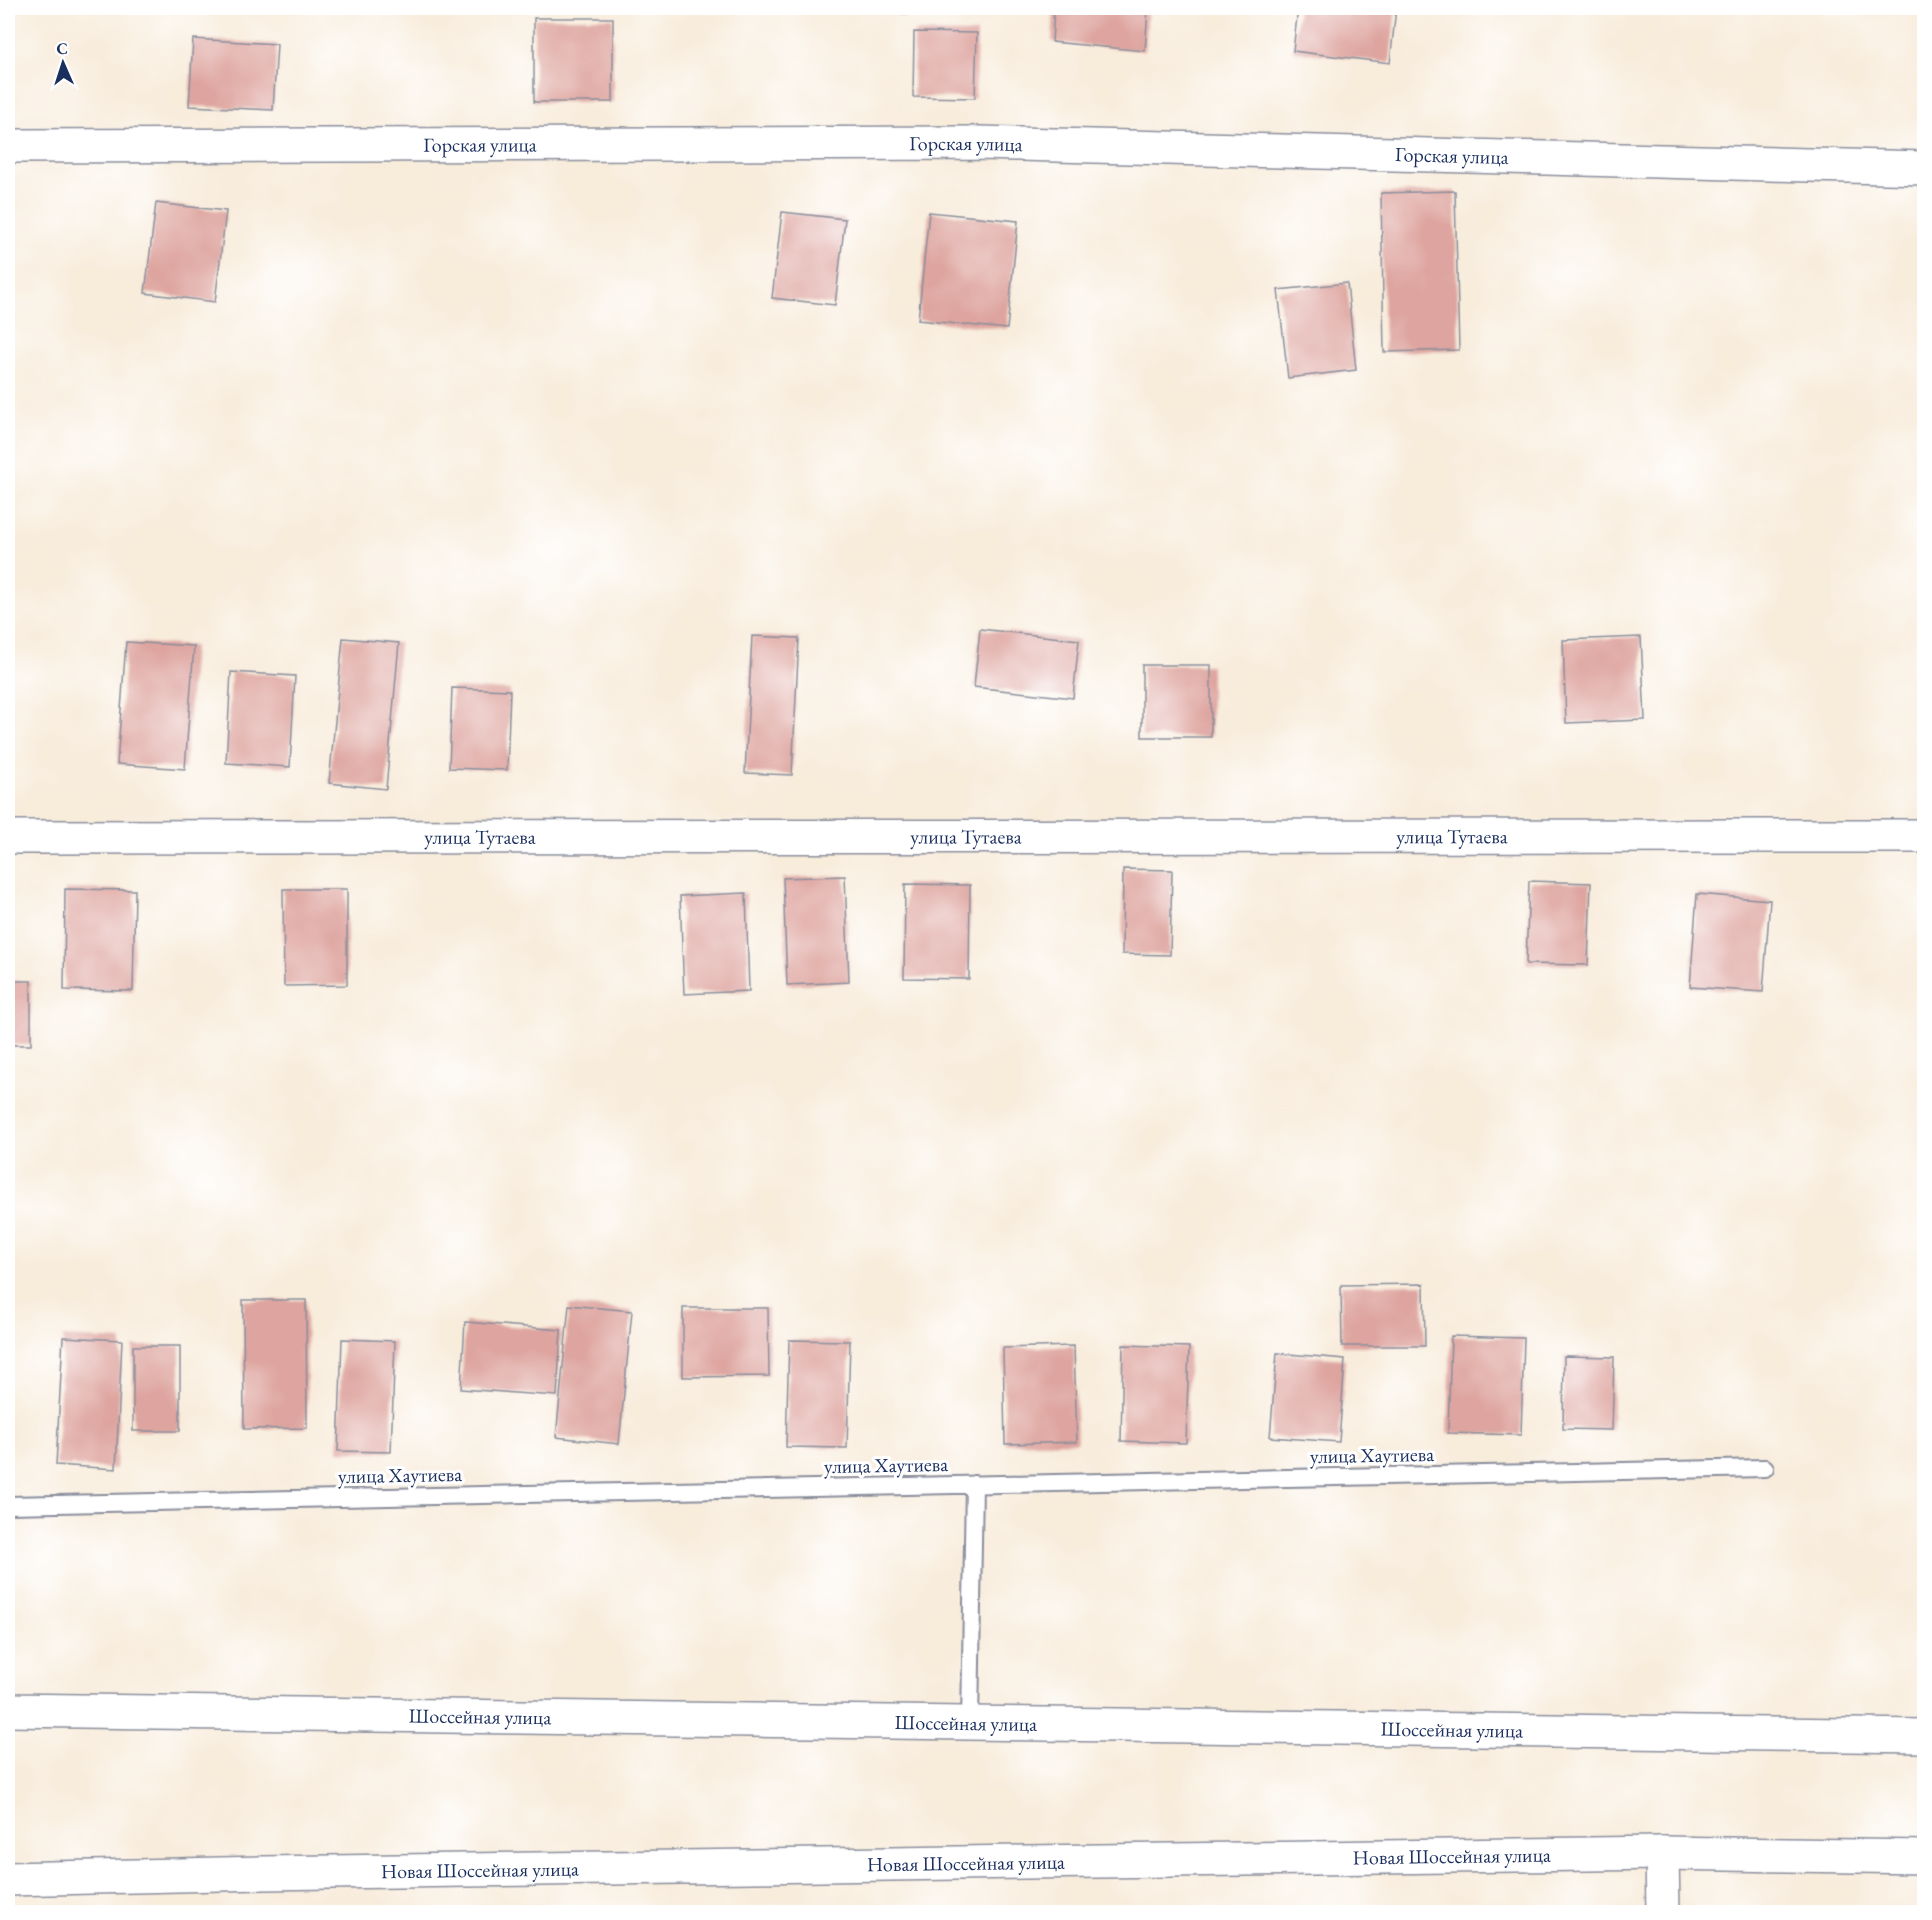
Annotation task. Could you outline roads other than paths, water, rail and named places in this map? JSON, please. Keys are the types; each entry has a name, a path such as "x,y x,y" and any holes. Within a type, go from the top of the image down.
{"street":[{"name":"Горская улица","path":"8,146 980,143 1924,168"},
{"name":"улица Тутаева","path":"8,837 1924,836"},
{"name":"Шоссейная улица","path":"8,1710 1924,1736"},
{"name":"Новая Шоссейная улица","path":"8,1880 275,1873 1662,1853 1924,1857"},
{"path":"1662,1853 1663,1912"}],"lane":[{"name":"улица Хаутиева","path":"8,1504 1765,1468"},
{"path":"970,1723 974,1484"}]}
